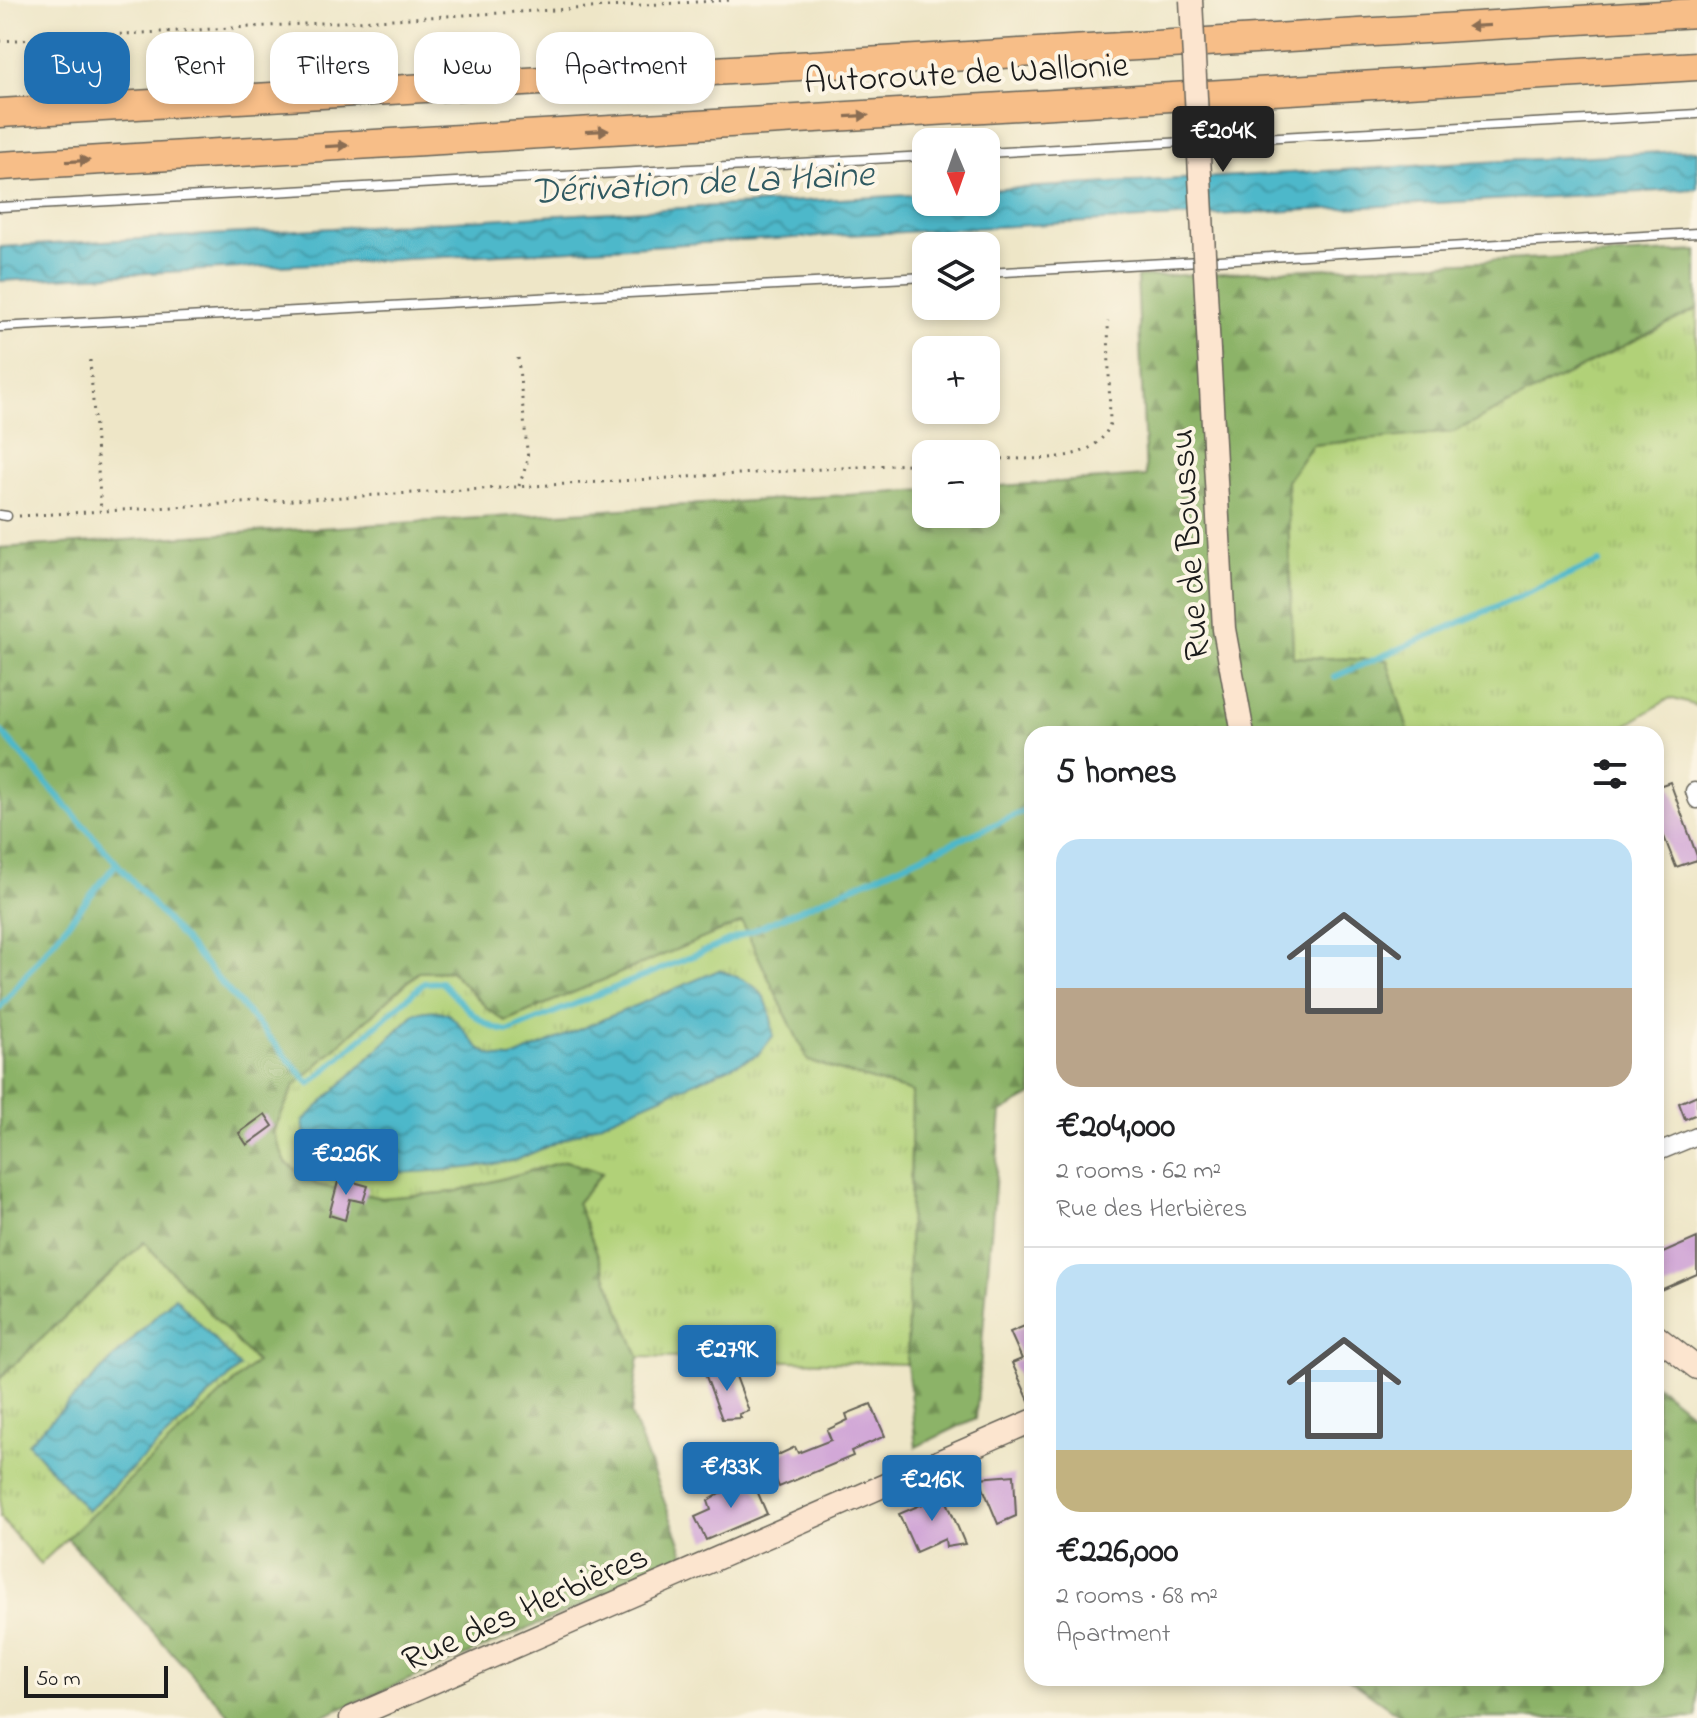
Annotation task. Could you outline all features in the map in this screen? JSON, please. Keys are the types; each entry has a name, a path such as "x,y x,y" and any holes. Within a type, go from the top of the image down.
{"highway":[{"name":"Autoroute de Wallonie","path":"0,113 1697,13"},
{"name":"Autoroute de Wallonie","path":"0,166 1697,66"}],"street":[{"name":"Rue de Boussu","path":"1191,0 1224,629 1242,726"},
{"path":"1664,1150 1697,1136"},
{"path":"1664,1342 1697,1368"},
{"name":"Rue des Herbières","path":"351,1718 1024,1424"}],"lane":[{"path":"1000,152 1697,114"},
{"path":"0,207 912,157"},
{"path":"1000,272 1697,233"},
{"path":"0,327 912,278"}],"path":[{"path":"0,41 732,0"},
{"path":"1000,458 1075,454 1094,449 1105,439 1110,424 1108,321"},
{"path":"518,358 528,460 519,486"},
{"path":"90,360 101,511"},
{"path":"4,516 912,464"}],"green space":[{"path":"1697,251 1697,309 1454,432 1312,445 1287,481 1293,657 1387,660 1407,726 1024,726 1024,1099 1001,1112 976,1418 916,1447 907,1364 912,1092 808,1061 742,922 505,1021 488,1009 451,971 418,972 294,1086 273,1132 286,1163 317,1185 382,1198 454,1192 566,1161 602,1173 577,1203 639,1357 631,1414 687,1561 319,1718 232,1718 67,1538 256,1362 144,1242 0,1378 0,548 912,491 912,528 1000,528 1000,486 1146,476 1137,277"},
{"path":"1697,309 1697,706 1670,698 1625,726 1407,726 1387,660 1293,657 1287,481 1312,445 1454,431"},
{"path":"742,922 808,1061 912,1092 907,1364 639,1357 577,1203 602,1173 566,1161 454,1192 382,1198 318,1185 286,1163 273,1133 294,1086 419,972 451,971 488,1009 505,1021"},
{"path":"144,1242 256,1362 40,1564 0,1518 0,1378"},
{"path":"1664,1391 1697,1418 1697,1718 1404,1718 1358,1686 1664,1686"}],"water":[{"path":"1697,150 1697,189 0,281 0,247 912,195 912,216 1000,216 1000,189"},
{"path":"719,970 753,985 765,999 773,1036 758,1055 516,1160 447,1170 359,1172 321,1164 307,1151 303,1121 415,1013 434,1010 447,1014 481,1050 494,1056 512,1058"},
{"path":"175,1297 240,1367 87,1511 28,1443"}],"building":[{"path":"1670,782 1697,856 1697,860 1676,867 1664,836 1664,784"},
{"path":"1697,1095 1697,1114 1685,1119 1679,1103"},
{"path":"265,1114 273,1126 247,1145 239,1133"},
{"path":"339,1178 368,1186 363,1202 350,1199 345,1220 329,1215"},
{"path":"1697,1238 1697,1274 1664,1288 1664,1252"},
{"path":"1024,1326 1024,1389 1012,1363 1022,1359 1010,1332"},
{"path":"717,1364 722,1375 734,1371 749,1411 739,1414 741,1418 722,1419 704,1371"},
{"path":"871,1404 885,1436 851,1451 853,1456 779,1487 767,1460 795,1447 798,1453 831,1440 827,1430 848,1420 846,1414"},
{"path":"1014,1475 1016,1516 998,1524 979,1478"},
{"path":"743,1480 747,1489 755,1486 767,1514 706,1540 695,1517 711,1510 708,1501"},
{"path":"942,1490 965,1544 946,1547 945,1539 916,1552 899,1514 923,1504 921,1498"}],"waterway":[{"path":"1334,677 1599,562"},
{"path":"0,730 310,1084 424,983 441,982 480,1020 509,1031 710,949 1024,812"},
{"path":"0,1007 116,864"}],"water label":[{"name":"Dérivation de La Haine","path":"702,181"}]}
